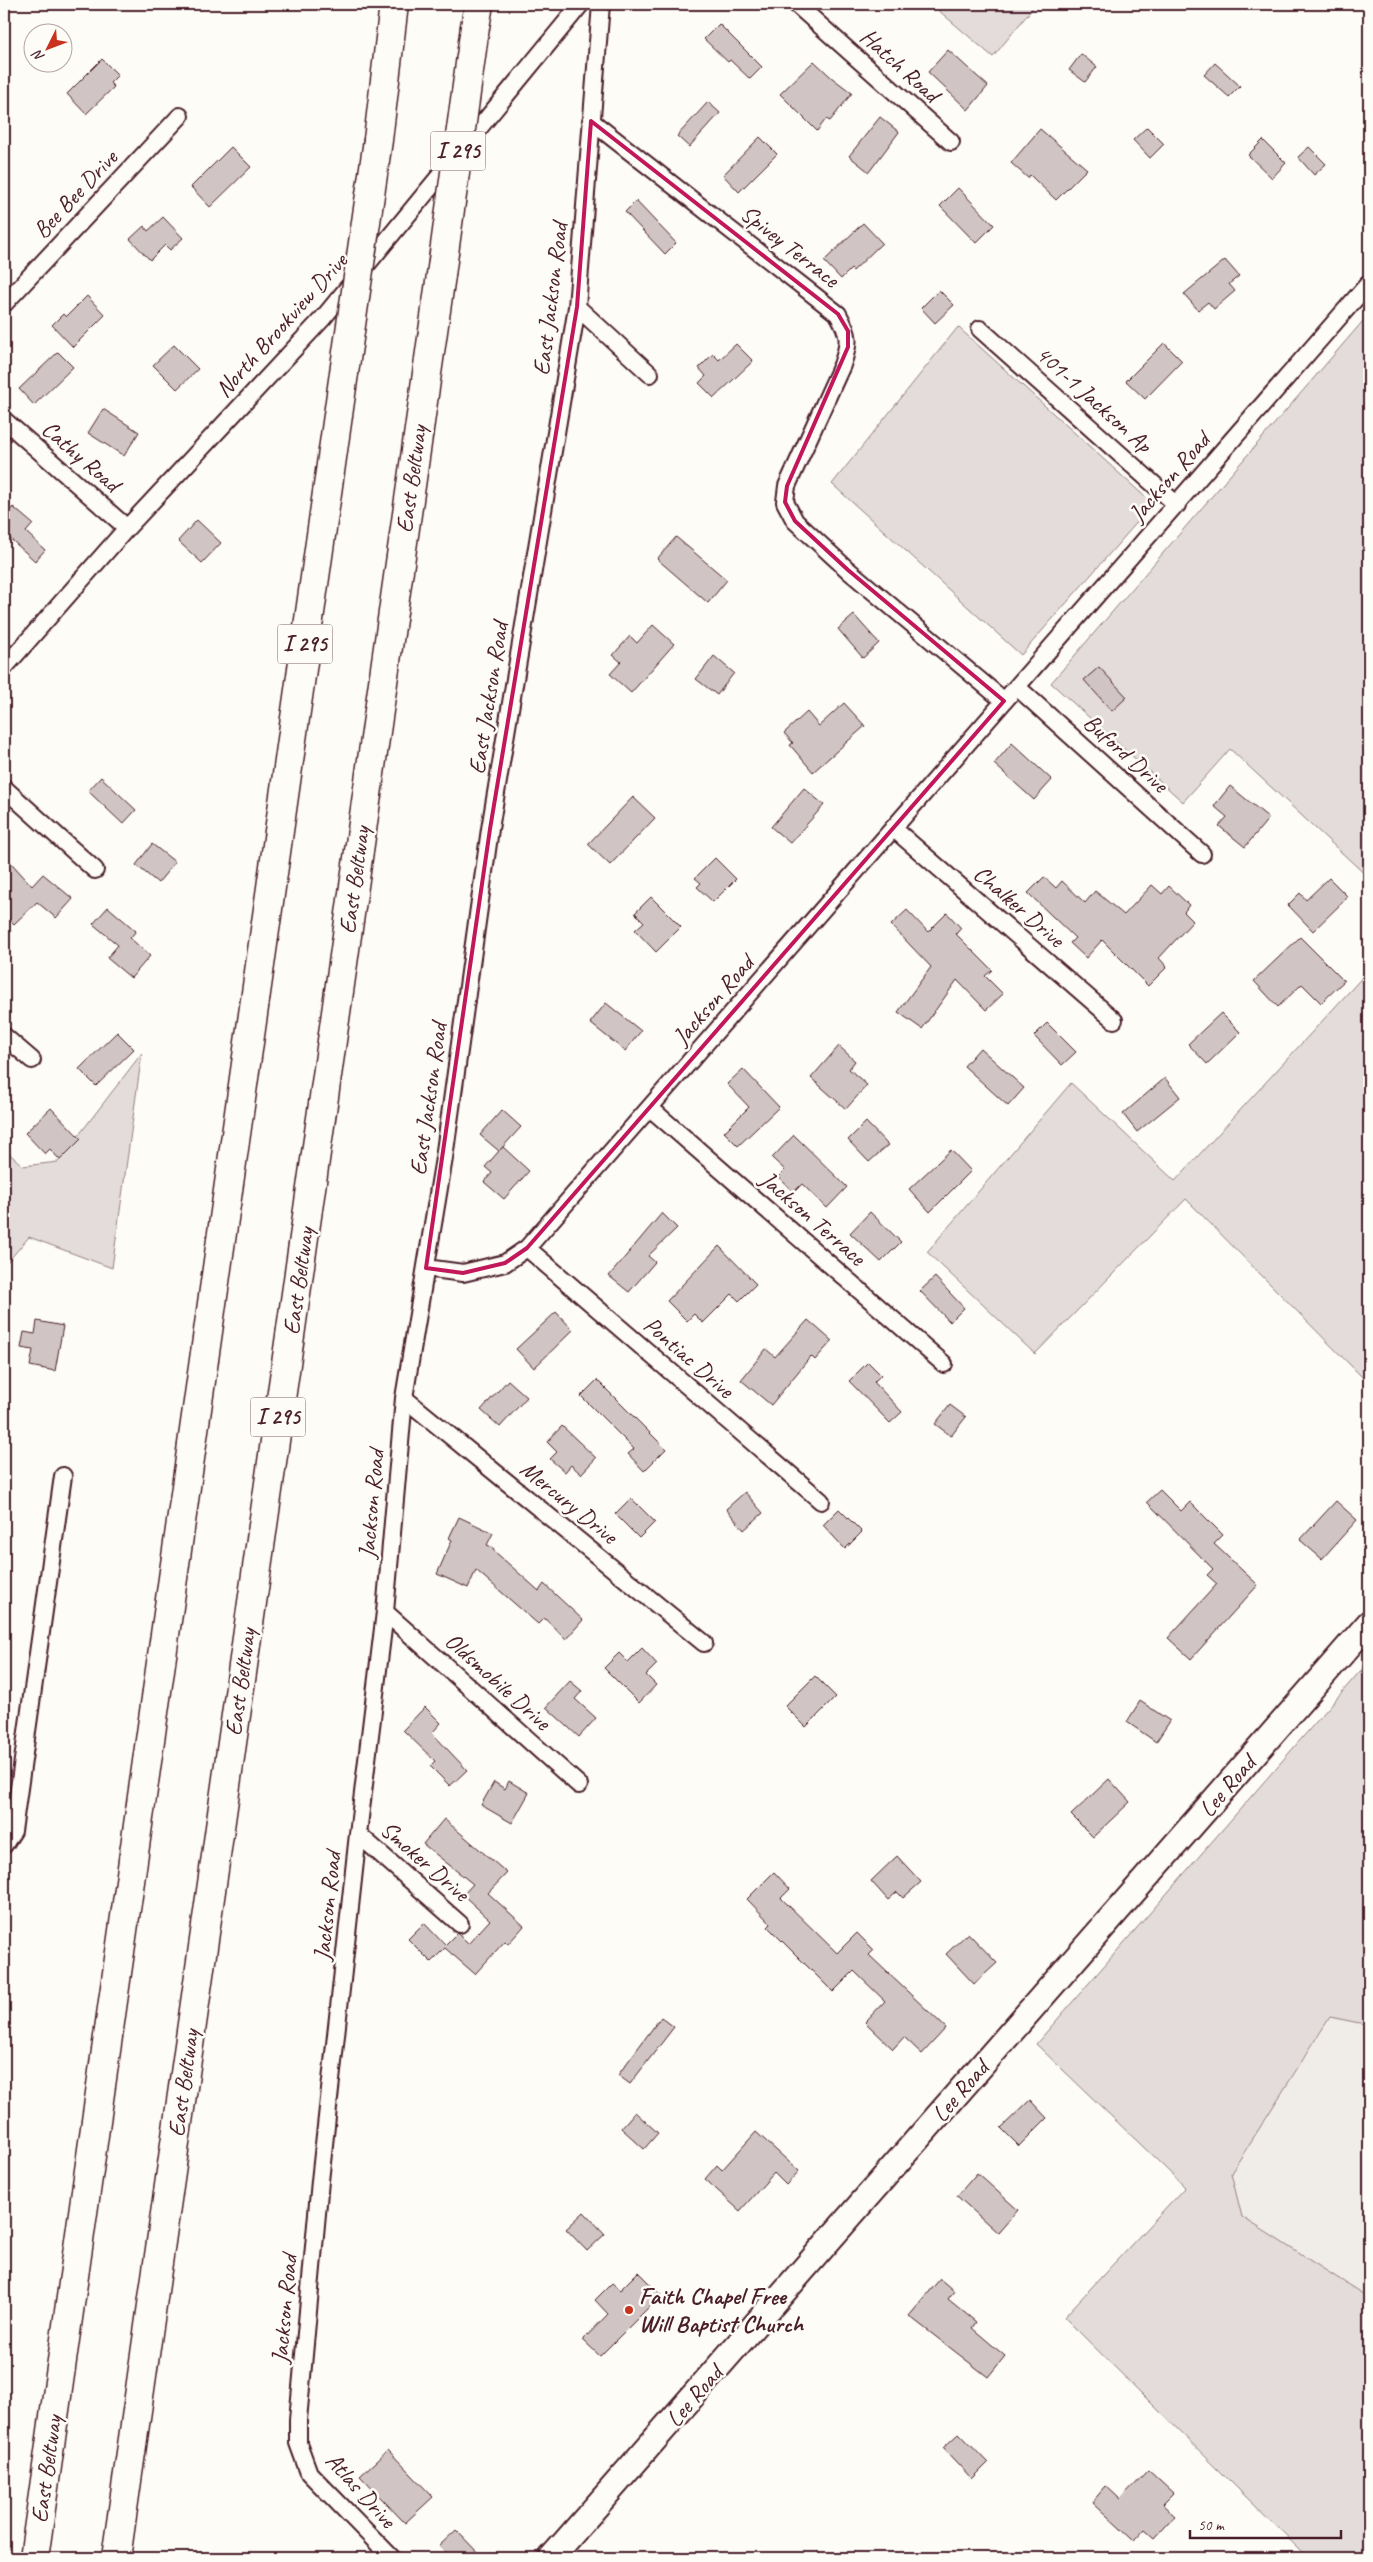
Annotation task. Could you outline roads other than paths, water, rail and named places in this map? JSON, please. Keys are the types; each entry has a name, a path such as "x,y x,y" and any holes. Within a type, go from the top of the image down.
{"highway":[{"name":"East Beltway","path":"34,2558 378,140 394,4"},
{"name":"East Beltway","path":"116,2558 477,16"}],"street":[{"name":"North Brookview Drive","path":"4,668 127,528 323,318 581,4"},
{"name":"East Jackson Road","path":"404,1398 444,1158 490,829 577,307 590,121 601,4"},
{"name":"Hatch Road","path":"796,4 951,142"},
{"name":"Bee Bee Drive","path":"4,304 180,116"},
{"name":"Spivey Terrace","path":"590,121 838,314 848,331 848,347 842,365 787,486 785,502 794,521 848,570 1004,701"},
{"name":"Jackson Road","path":"426,1268 463,1273 505,1263 527,1248 1369,283"},
{"path":"577,307 650,374"},
{"name":"401-1 Jackson Ap","path":"980,329 1177,505"},
{"name":"Cathy Road","path":"4,420 127,528"},
{"name":"Buford Drive","path":"1017,687 1202,854"},
{"path":"4,788 94,870"},
{"name":"Chalker Drive","path":"893,828 1114,1020"},
{"path":"4,1036 32,1060"},
{"name":"Jackson Terrace","path":"650,1108 944,1364"},
{"name":"Pontiac Drive","path":"527,1248 821,1502"},
{"name":"Jackson Road","path":"298,2420 320,2181 358,1834 385,1612 404,1398"},
{"name":"Mercury Drive","path":"404,1398 704,1643"},
{"path":"4,1845 13,1831 63,1476"},
{"name":"Oldsmobile Drive","path":"385,1612 579,1785"},
{"name":"Lee Road","path":"551,2558 1369,1624"},
{"name":"Smoker Drive","path":"358,1834 460,1924"},
{"name":"Atlas Drive","path":"298,2420 298,2443 309,2473 392,2558"}],"place":[{"name":"Faith Chapel Free Will Baptist Church","path":"629,2310"}]}
